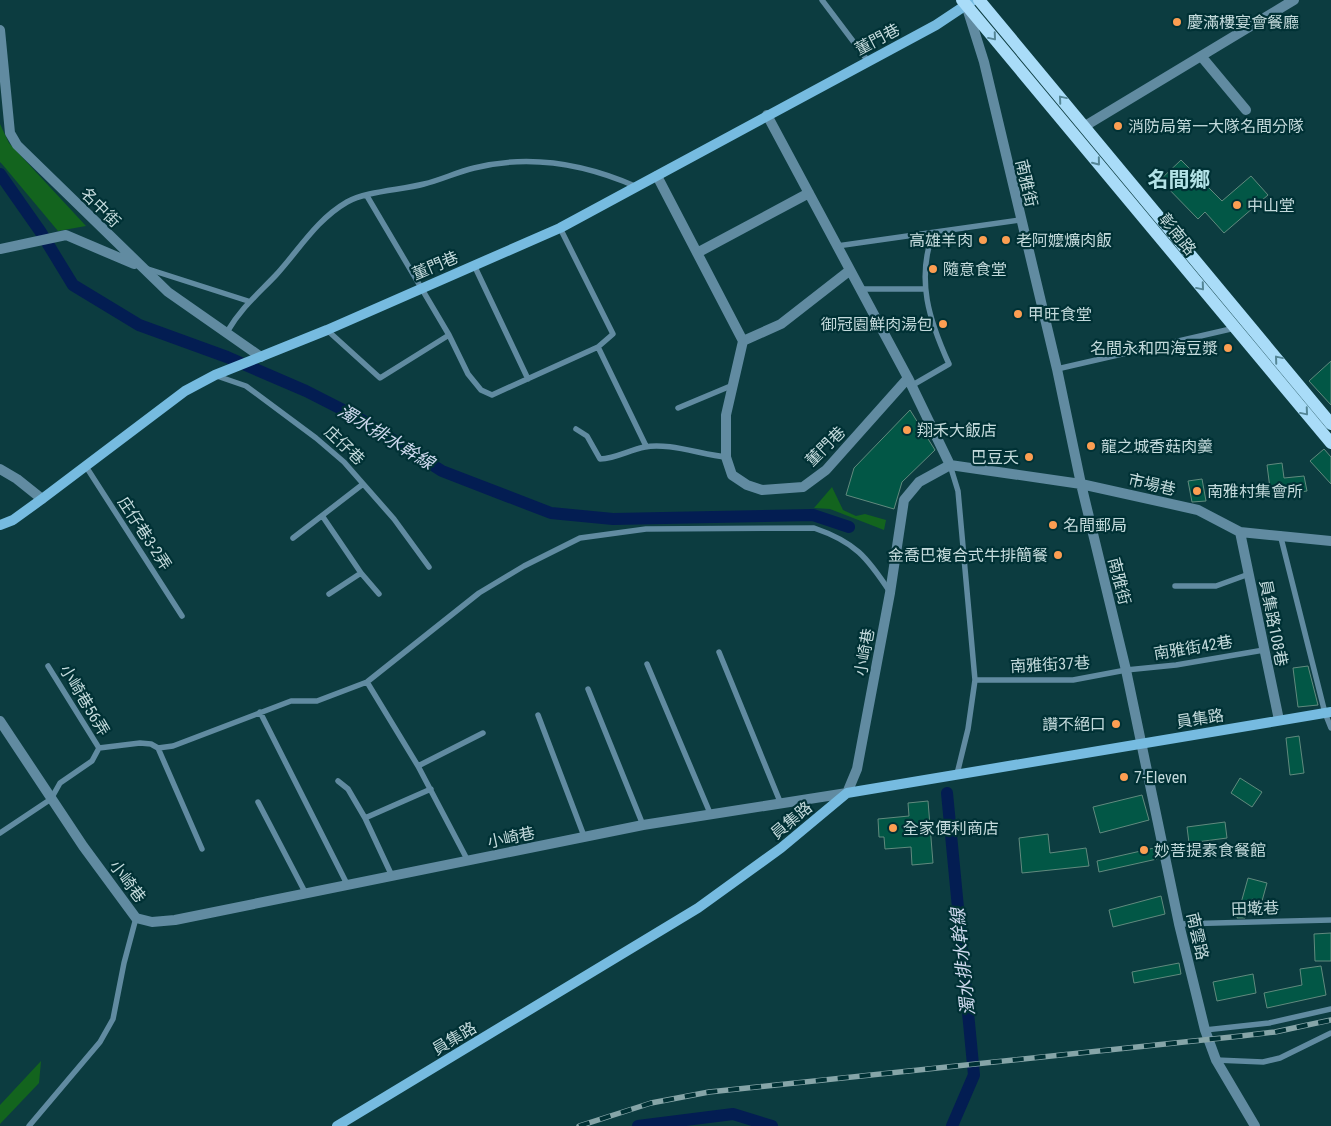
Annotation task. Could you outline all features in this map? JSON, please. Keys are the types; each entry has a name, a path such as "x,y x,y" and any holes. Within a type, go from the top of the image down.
{"main road":[{"name":"彰南路","path":"979,0 1331,424"},
{"name":"彰南路","path":"967,2 1234,328 1331,443"}],"street":[{"path":"1085,126 1294,0"},
{"name":"董門巷","path":"217,374 327,330 560,228 936,25 967,2"},
{"name":"南雅街","path":"967,2 984,62 1020,220 1057,369 1081,484 1126,670 1140,743"},
{"name":"名中街","path":"0,30 10,133 17,145 168,292 227,332 260,358"},
{"path":"1201,56 1246,110"},
{"path":"767,115 909,382 950,465 919,482 904,500 890,593"},
{"path":"656,176 744,341 781,324 849,271"},
{"path":"696,253 809,193"},
{"path":"0,249 66,235 142,267"},
{"name":"董門巷","path":"744,341 726,415 726,457 732,475 747,486 762,490 804,487 826,470 909,382"},
{"path":"0,525 13,520 42,499 184,391 217,374"},
{"name":"市場巷","path":"950,465 1081,484 1198,510 1240,532 1280,534 1331,541"},
{"path":"0,469 17,479 42,499"},
{"name":"員集路108巷","path":"1240,532 1278,720"},
{"name":"小崎巷","path":"0,721 83,846 136,918 152,922 174,920 348,886 584,836 710,813 847,793 857,769 890,593"},
{"name":"員集路","path":"337,1126 698,908 782,848 847,793 1328,713"},
{"name":"南雲路","path":"1140,743 1179,924 1205,1030 1216,1060 1255,1126"}],"lane":[{"path":"822,0 868,61"},
{"path":"227,332 248,301 276,274 329,214 349,201 425,184 474,168 505,162 533,160 608,174 636,187"},
{"path":"367,196 449,335 468,374 481,390 492,395 598,348 613,334 560,228"},
{"path":"837,246 1020,220"},
{"path":"909,382 949,364 936,334 924,289 928,246 933,233"},
{"path":"474,265 528,379"},
{"path":"142,267 248,301"},
{"path":"859,289 924,289"},
{"path":"1057,369 1250,325"},
{"path":"327,330 380,378 449,335"},
{"path":"598,348 646,446"},
{"name":"庄仔巷","path":"217,374 246,386 283,412 344,462 394,518 429,567"},
{"path":"678,408 733,385"},
{"path":"576,429 587,436 600,459 614,458 646,446 726,457"},
{"name":"庄仔巷3-2弄","path":"85,465 182,616"},
{"path":"950,465 958,491 975,680 968,729 957,774"},
{"path":"293,538 363,484"},
{"path":"322,517 378,594"},
{"path":"158,748 174,746 291,701 317,701 367,682 479,593 524,566 580,538 646,529 814,528 839,536 870,562 890,593"},
{"path":"1280,534 1331,728"},
{"path":"329,594 361,573"},
{"path":"1175,586 1216,586 1249,574"},
{"name":"南雅街42巷","path":"1126,670 1176,666 1264,650"},
{"path":"719,652 781,804"},
{"path":"648,664 710,813"},
{"name":"小崎巷56弄","path":"48,666 99,748"},
{"name":"南雅街37巷","path":"975,680 1073,680 1126,670"},
{"path":"367,682 431,789 468,861"},
{"path":"588,688 643,825"},
{"path":"260,712 348,886"},
{"path":"538,715 584,836"},
{"path":"418,766 484,733"},
{"path":"0,833 51,799 60,783 92,761 99,748 140,743 151,744 158,748 202,849"},
{"path":"338,781 348,789 365,818 392,876"},
{"path":"365,818 431,789"},
{"path":"258,802 306,894"},
{"path":"29,1126 100,1042 113,1018 124,963 136,918"},
{"name":"田墘巷","path":"1179,924 1331,920"},
{"path":"1205,1030 1269,1023 1331,1009"},
{"path":"1216,1060 1263,1062 1280,1058 1331,1033"}],"green space":[{"path":"0,124 9,143 86,226 58,231 0,162"},
{"path":"832,487 843,510 856,516 865,514 886,520 884,530 830,509 814,508"},
{"path":"41,1061 39,1083 0,1124 0,1105"}],"building":[{"path":"1181,160 1222,201 1251,176 1268,195 1224,233 1205,212 1198,219 1160,180"},
{"path":"1331,361 1331,405 1309,381"},
{"name":"翔禾大飯店","path":"910,410 935,450 902,482 894,509 846,495 854,468"},
{"path":"1324,449 1331,457 1331,484 1310,461"},
{"path":"1282,463 1284,478 1304,476 1307,491 1271,496 1267,465"},
{"name":"南雅村集會所","path":"1202,479 1206,501 1192,502 1188,481"},
{"path":"1308,666 1318,705 1298,707 1293,668"},
{"path":"1299,736 1304,773 1290,775 1286,738"},
{"path":"1240,778 1262,792 1252,807 1231,793"},
{"path":"1142,795 1149,820 1100,833 1093,807"},
{"path":"928,801 933,863 912,865 911,847 885,849 884,837 879,837 878,819 909,816 908,803"},
{"path":"1225,822 1227,838 1189,843 1187,827"},
{"path":"1048,834 1050,853 1086,848 1089,866 1022,873 1019,838"},
{"path":"1154,848 1157,859 1099,872 1097,861"},
{"path":"1248,878 1267,883 1262,901 1252,899 1245,918 1237,918 1238,915 1234,914 1238,902 1241,903"},
{"path":"1161,896 1165,914 1113,927 1109,910"},
{"path":"1331,933 1331,961 1315,961 1314,934"},
{"path":"1179,963 1181,974 1134,983 1132,972"},
{"path":"1321,966 1326,995 1267,1008 1264,993 1302,985 1300,969"},
{"path":"1253,974 1256,993 1217,1001 1213,982"}],"waterway":[{"name":"濁水排水幹線","path":"0,174 40,231 73,285 139,325 227,357 306,391 357,417 442,471 551,513 613,519 813,515 849,527"},
{"name":"濁水排水幹線","path":"947,793 974,1075 952,1126"},
{"name":"濁水排水幹線","path":"638,1126 733,1114 772,1126"}],"railway":[{"path":"579,1126 651,1103 709,1092 1241,1036 1275,1032 1331,1020"}],"place":[{"name":"慶滿樓宴會餐廳","path":"1177,22"},
{"name":"消防局第一大隊名間分隊","path":"1118,126"},
{"name":"中山堂","path":"1237,205"},
{"name":"高雄羊肉","path":"983,240"},
{"name":"老阿嬤爌肉飯","path":"1006,240"},
{"name":"隨意食堂","path":"933,269"},
{"name":"甲旺食堂","path":"1018,314"},
{"name":"御冠園鮮肉湯包","path":"943,324"},
{"name":"名間永和四海豆漿","path":"1228,348"},
{"name":"翔禾大飯店","path":"907,430"},
{"name":"龍之城香菇肉羹","path":"1091,446"},
{"name":"巴豆夭","path":"1029,457"},
{"name":"南雅村集會所","path":"1197,491"},
{"name":"名間郵局","path":"1053,525"},
{"name":"金喬巴複合式牛排簡餐","path":"1058,555"},
{"name":"讚不絕口","path":"1116,724"},
{"name":"7-Eleven","path":"1124,777"},
{"name":"全家便利商店","path":"893,828"},
{"name":"妙菩提素食餐館","path":"1144,850"}],"district":[{"name":"名間鄉","path":"1179,180"}]}
